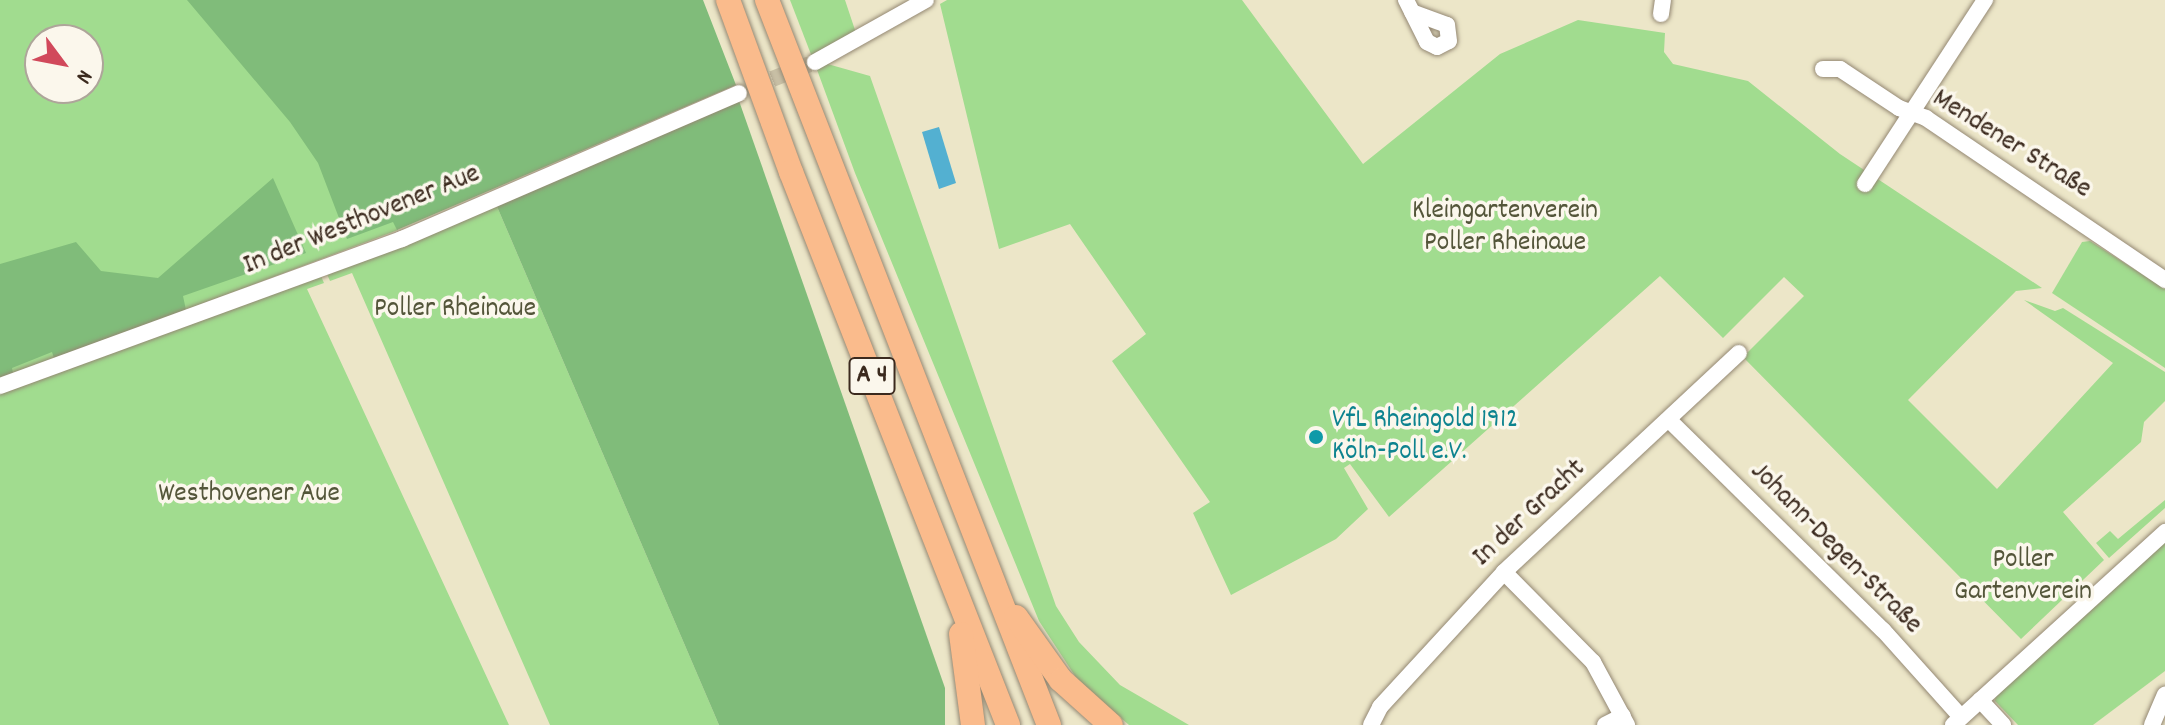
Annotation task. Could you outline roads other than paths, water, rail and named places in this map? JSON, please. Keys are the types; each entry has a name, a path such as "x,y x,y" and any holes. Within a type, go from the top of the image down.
{"highway":[{"name":"A 4","path":"728,0 1008,725"},
{"name":"A 4","path":"767,0 1049,725"},
{"path":"952,580 973,725"},
{"path":"992,582 1061,680 1111,725"}],"street":[{"path":"815,62 926,0"},
{"path":"1865,184 1985,0"},
{"name":"Mendener Straße","path":"1823,69 1840,69 1911,112 2165,280"},
{"name":"In der Westhovener Aue","path":"0,386 402,239 739,93"},
{"name":"In der Gracht","path":"1371,725 1380,707 1504,572 1670,421 1739,353"},
{"name":"Johann-Degen-Straße","path":"1670,421 1883,630 1957,721"},
{"path":"1957,721 2165,532"},
{"path":"1504,572 1593,662 1625,720 1605,725"},
{"path":"2152,725 2165,695"},
{"path":"1980,700 2003,725"}],"water":[{"path":"939,127 956,183 939,189 922,132"}],"tunnel":[{"path":"750,88 815,62"}],"place":[{"name":"VfL Rheingold 1912 Köln-Poll e.V.","path":"1316,437"}],"park label":[{"name":"Kleingartenverein Poller Rheinaue","path":"1505,228"},
{"name":"Poller Rheinaue","path":"455,310"},
{"name":"Westhovener Aue","path":"249,495"},
{"name":"Poller Gartenverein","path":"2023,577"}]}
